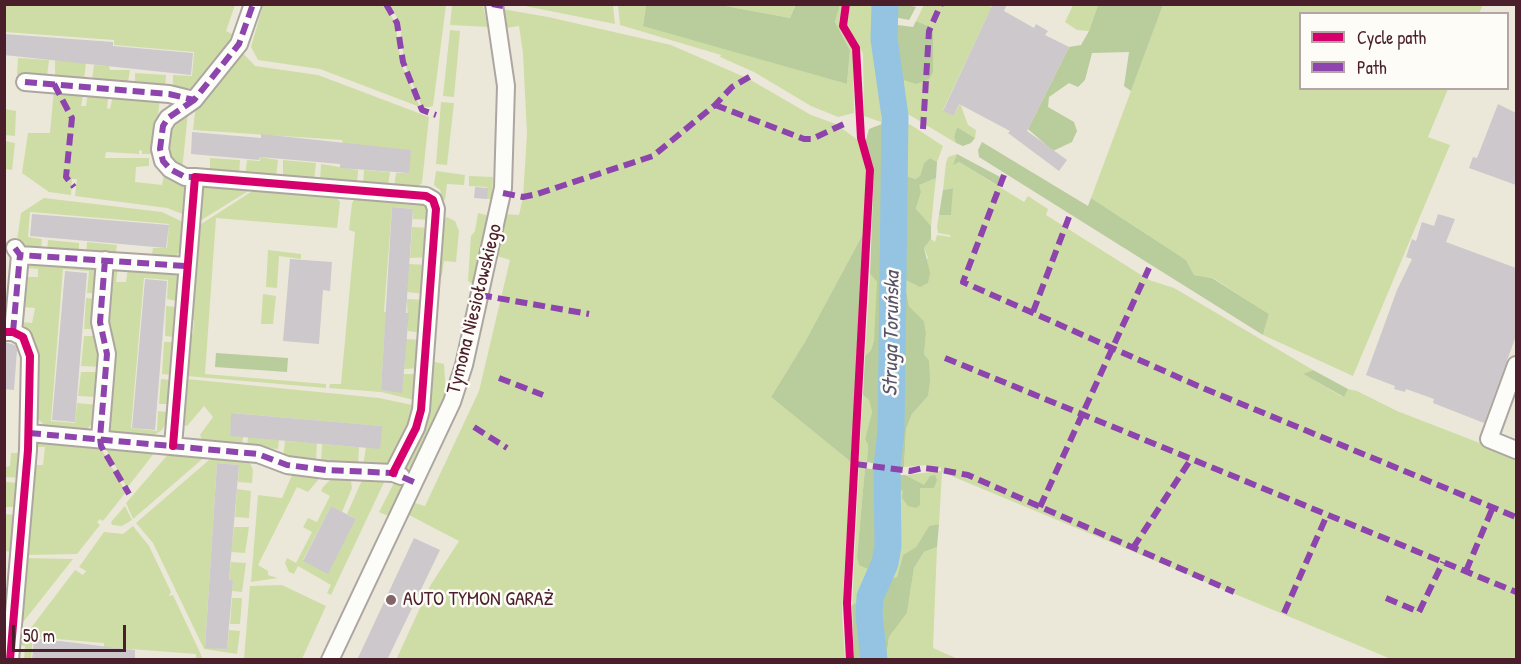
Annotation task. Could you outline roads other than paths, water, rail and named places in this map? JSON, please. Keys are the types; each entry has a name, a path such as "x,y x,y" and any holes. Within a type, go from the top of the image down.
{"street":[{"path":"253,4 239,44 194,100 168,118 163,126 160,149 163,161 170,169 185,177 426,196 434,200 436,209 421,410 416,428 393,473"},
{"name":"Tymona Niesiołowskiego","path":"330,660 460,381 502,193 506,86 494,4"},
{"path":"25,82 169,94 194,100"},
{"path":"173,446 195,177"},
{"path":"10,660 29,433 29,349 23,337 9,332 17,251 186,266"},
{"path":"100,438 107,354 100,322 105,260"},
{"path":"1516,365 1489,439 1516,450"},
{"path":"29,433 258,454 278,462 326,470 393,473 414,482"}],"waterway":[{"name":"Struga Toruńska","path":"874,660 869,614 870,597 885,563 888,546 887,467 891,431 895,116 884,39 885,4"}],"place":[{"name":"AUTO TYMON GARAŻ","path":"391,600"}]}
